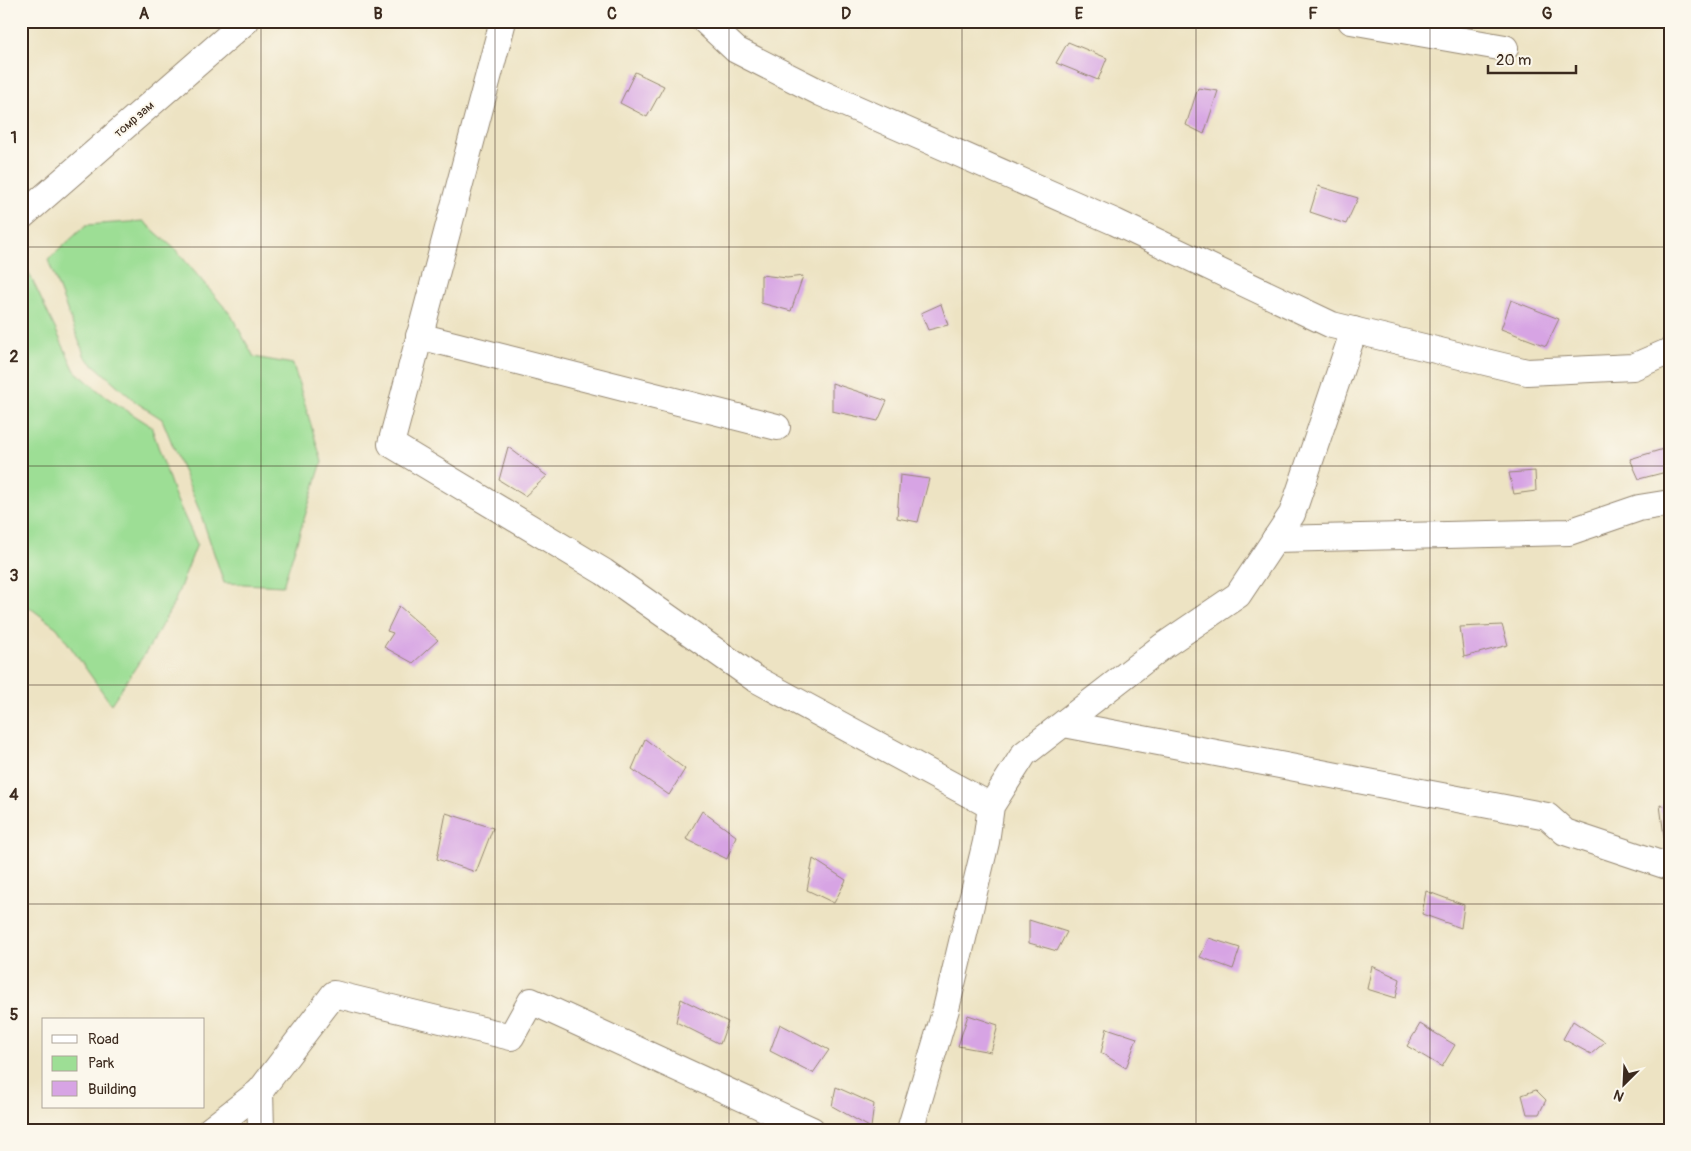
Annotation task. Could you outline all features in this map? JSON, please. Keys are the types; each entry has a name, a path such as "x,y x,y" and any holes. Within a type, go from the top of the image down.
{"street":[{"name":"томр зам","path":"21,217 246,21"},
{"path":"503,21 391,444 604,572 754,678 991,806"},
{"path":"705,21 736,50 822,93 1115,222 1332,325 1527,372 1633,367 1670,351"},
{"path":"1351,21 1505,48"},
{"path":"910,1130 946,1009 986,842 991,806 1024,754 1163,646 1238,595 1292,514 1354,330"},
{"path":"419,336 777,427"},
{"path":"1275,539 1569,532 1639,508 1670,503"},
{"path":"1064,724 1547,816 1565,832 1670,867"},
{"path":"210,1130 260,1091 334,994 511,1037 531,1001 812,1130"},
{"path":"260,1091 261,1130"}],"green space":[{"path":"143,221 176,250 231,315 254,357 293,364 322,462 283,586 224,583 200,512 162,419 137,403 85,357 48,260 86,225"},
{"path":"28,271 75,371 106,397 151,426 175,496 197,544 174,603 150,646 111,704 57,628 21,601 21,281"}],"building":[{"path":"1068,42 1107,58 1098,80 1056,63"},
{"path":"635,72 664,86 647,117 620,103"},
{"path":"1198,88 1218,91 1204,134 1186,125"},
{"path":"1318,186 1358,198 1346,224 1310,212"},
{"path":"761,275 787,278 803,276 791,311 761,303"},
{"path":"1511,300 1559,319 1546,346 1501,329"},
{"path":"941,304 948,325 928,330 921,313"},
{"path":"832,383 887,401 878,421 832,411"},
{"path":"508,447 547,476 525,496 499,480"},
{"path":"1670,447 1670,471 1639,479 1630,459"},
{"path":"1535,471 1536,491 1514,494 1509,473"},
{"path":"900,475 929,479 918,522 897,518"},
{"path":"399,606 438,640 413,663 384,647 393,633 387,631"},
{"path":"1502,625 1508,645 1464,657 1460,627"},
{"path":"645,739 685,769 669,795 632,769"},
{"path":"1660,805 1670,808 1670,844 1665,844"},
{"path":"702,811 736,836 727,859 686,839"},
{"path":"446,813 493,828 476,872 437,859"},
{"path":"813,859 846,880 834,903 807,890"},
{"path":"1426,891 1464,905 1461,928 1422,914"},
{"path":"1029,920 1067,932 1057,951 1029,943"},
{"path":"1209,938 1240,948 1233,969 1200,957"},
{"path":"1372,966 1400,979 1396,998 1367,989"},
{"path":"681,999 728,1022 720,1044 676,1022"},
{"path":"968,1015 998,1025 991,1052 958,1046"},
{"path":"1573,1021 1605,1042 1591,1054 1563,1039"},
{"path":"780,1024 829,1050 813,1073 770,1051"},
{"path":"1420,1024 1455,1045 1442,1067 1407,1046"},
{"path":"1107,1028 1137,1038 1126,1068 1101,1053"},
{"path":"836,1087 874,1104 871,1128 832,1106"},
{"path":"1536,1090 1546,1100 1539,1114 1527,1114 1522,1095"}]}
